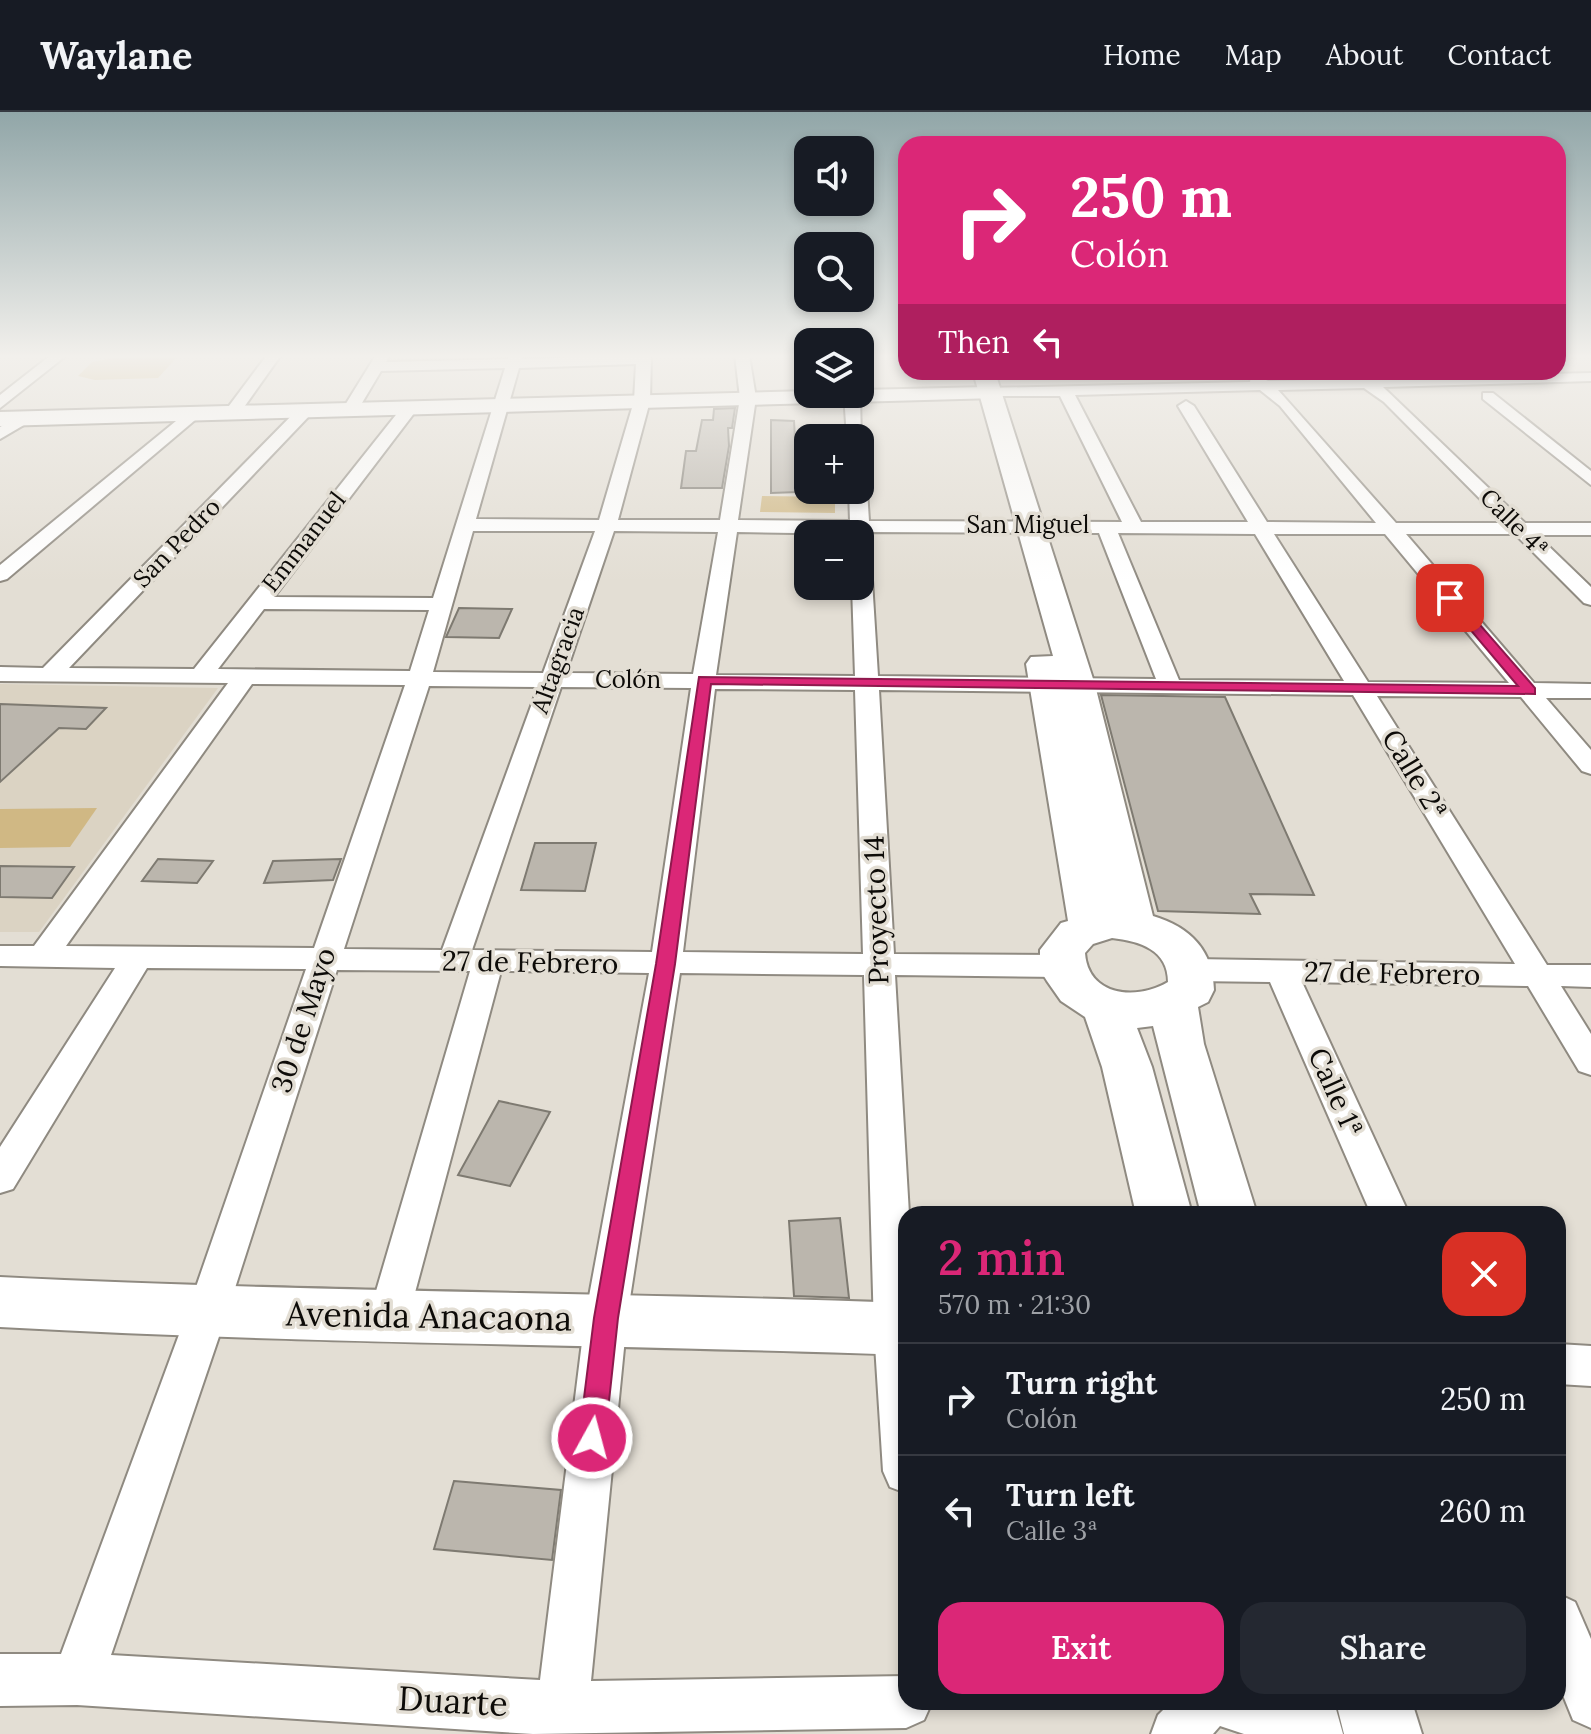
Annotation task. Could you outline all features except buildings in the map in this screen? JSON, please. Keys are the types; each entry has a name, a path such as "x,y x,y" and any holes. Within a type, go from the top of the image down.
{"main road":[{"path":"990,431 1063,684 1112,925"},
{"path":"1183,988 1153,1012 1105,1007 1075,990 1060,966 1061,949 1072,934 1112,925 1160,934 1182,950 1183,988 1180,1044 1227,1206"},
{"path":"1105,1007 1127,1067 1162,1206"},
{"path":"1376,1710 1383,1734"}],"street":[{"path":"0,575 174,431"},
{"name":"San Pedro","path":"49,675 286,431"},
{"name":"Emmanuel","path":"201,676 392,431"},
{"name":"30 de Mayo","path":"77,1679 207,1313 419,679 495,431"},
{"name":"Altagracia","path":"389,1315 470,961 550,680 607,524 634,431"},
{"path":"560,1720 606,1318 666,964 704,680 744,431"},
{"path":"1093,431 1134,526"},
{"name":"Calle 2ª","path":"1201,431 1591,1062"},
{"path":"1315,431 1390,528 1591,766"},
{"name":"Calle 4ª","path":"1421,431 1591,599"},
{"path":"1531,431 1591,480"},
{"name":"San Miguel","path":"464,525 794,523"},
{"name":"San Miguel","path":"874,524 1591,529"},
{"path":"1106,526 1171,688"},
{"name":"Proyecto 14","path":"863,600 878,966 898,1296"},
{"path":"257,603 440,604"},
{"name":"Colón","path":"0,674 1591,691"},
{"path":"42,957 245,677"},
{"name":"27 de Febrero","path":"0,956 1060,966"},
{"path":"0,1178 138,957"},
{"name":"27 de Febrero","path":"1183,988 1281,971 1591,976"},
{"name":"Calle 1ª","path":"1281,971 1386,1206"},
{"name":"Avenida Anacaona","path":"0,1302 207,1313 606,1318 898,1329"},
{"path":"1566,1364 1591,1366"},
{"path":"1566,1639 1591,1702"},
{"name":"Duarte","path":"0,1680 77,1679 560,1720 898,1702"},
{"path":"1177,1734 1200,1710"},
{"path":"1258,1710 1301,1721"}],"shaded area":[{"path":"762,496 794,496 794,504 835,504 835,513 760,512"},
{"path":"0,684 218,688 39,932 0,932"},
{"path":"97,808 70,847 0,848 0,809"}],"route":[{"path":"592,1438 606,1318 666,964 704,680 1530,691 1450,598"}]}
